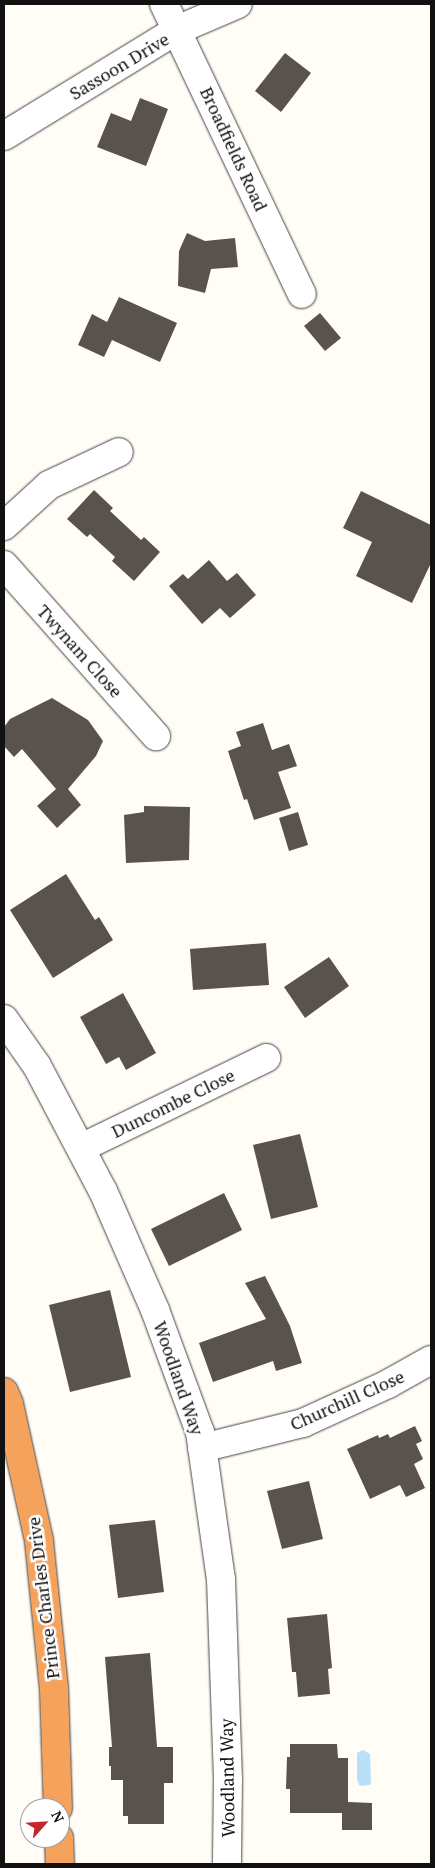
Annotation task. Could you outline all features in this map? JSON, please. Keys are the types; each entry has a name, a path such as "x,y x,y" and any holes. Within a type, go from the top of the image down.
{"highway":[{"name":"Prince Charles Drive","path":"4,1392 39,1541 54,1689 58,1798"},
{"path":"59,1848 60,1864"}],"street":[{"name":"Broadfields Road","path":"164,4 302,294"},
{"name":"Sassoon Drive","path":"4,136 177,30 238,4"},
{"path":"4,526 49,485 118,452"},
{"name":"Twynam Close","path":"4,566 156,736"},
{"name":"Woodland Way","path":"4,1019 37,1066 103,1191 155,1310 200,1432 221,1579 228,1779 227,1864"},
{"name":"Duncombe Close","path":"80,1148 266,1058"},
{"name":"Churchill Close","path":"202,1448 303,1423 388,1384 431,1360"}],"water":[{"path":"363,1750 370,1754 371,1782 370,1785 362,1786 359,1785 357,1779 357,1753"}],"building":[{"path":"285,53 311,73 281,112 255,91"},
{"path":"140,98 168,109 146,166 97,147 111,113 131,121"},
{"path":"187,233 205,241 235,238 238,267 211,269 205,293 178,286 179,251"},
{"path":"119,297 177,323 160,362 112,340 104,357 78,345 92,314 107,322"},
{"path":"320,313 341,338 325,351 304,326"},
{"path":"94,490 113,508 110,511 141,540 144,537 160,552 134,581 112,561 115,557 90,534 87,537 67,519"},
{"path":"361,491 431,525 431,563 412,603 356,576 372,542 343,528"},
{"path":"209,560 227,581 237,573 256,595 230,618 220,608 202,624 169,586 183,574 188,579"},
{"path":"52,698 88,720 103,741 96,756 68,789 81,805 57,828 37,806 56,789 22,749 14,757 4,746 4,727 10,719"},
{"path":"263,723 272,750 289,744 297,766 278,772 291,808 254,820 247,799 244,800 228,751 241,746 236,732"},
{"path":"144,806 190,807 189,860 126,863 124,815 144,812"},
{"path":"298,812 308,845 289,851 279,818"},
{"path":"66,874 95,920 99,917 113,940 53,978 10,910"},
{"path":"266,943 269,985 193,990 190,949"},
{"path":"329,957 349,986 305,1018 284,987"},
{"path":"123,993 156,1053 126,1070 119,1057 106,1064 80,1017"},
{"path":"300,1134 318,1207 271,1219 253,1145"},
{"path":"224,1193 242,1230 169,1266 151,1229"},
{"path":"265,1276 290,1326 302,1363 276,1371 273,1361 213,1382 199,1343 266,1319 245,1283"},
{"path":"110,1290 131,1377 70,1392 49,1305"},
{"path":"415,1426 422,1441 416,1444 423,1459 414,1464 425,1488 406,1497 400,1485 370,1499 347,1449 378,1435 379,1438 388,1434 390,1438"},
{"path":"309,1481 323,1539 282,1549 267,1491"},
{"path":"155,1520 164,1592 118,1598 109,1525"},
{"path":"327,1614 332,1668 328,1669 330,1694 298,1697 296,1672 292,1672 287,1618"},
{"path":"150,1653 157,1747 173,1747 173,1783 164,1783 164,1824 128,1824 128,1816 123,1816 123,1780 111,1780 111,1766 109,1766 109,1747 112,1747 105,1657"},
{"path":"290,1744 337,1744 338,1758 348,1758 348,1802 372,1803 372,1830 342,1830 342,1813 290,1813 290,1789 286,1789 287,1757 290,1757"}]}
